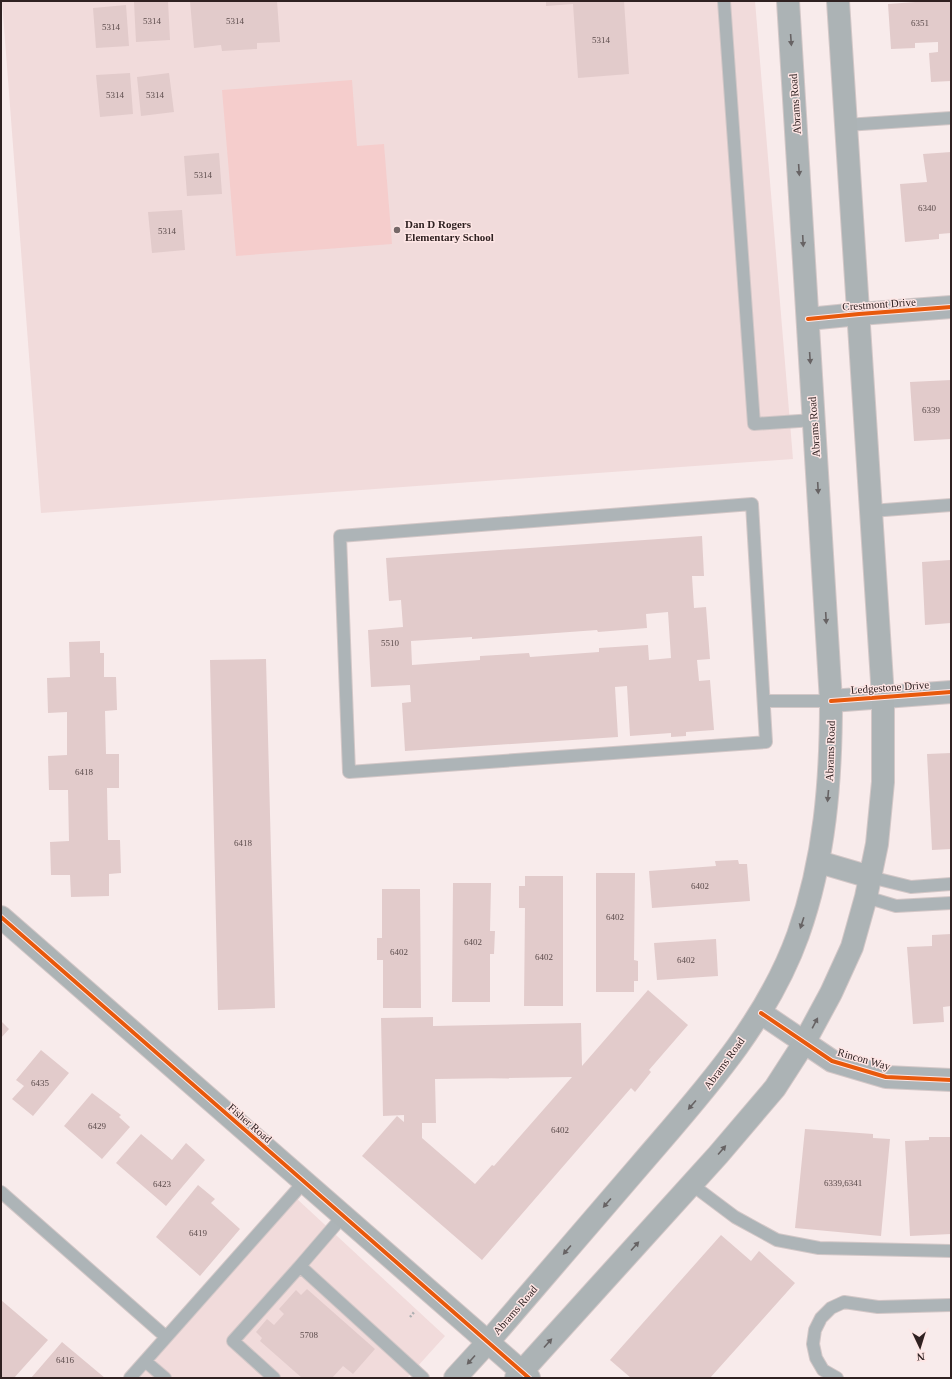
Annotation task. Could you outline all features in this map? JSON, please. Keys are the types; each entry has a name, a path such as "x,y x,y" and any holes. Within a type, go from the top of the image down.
{"main road":[{"name":"Abrams Road","path":"455,1378 488,1342 706,1089 761,1013 779,979 798,936 811,895 819,862 830,776 831,701 788,1"},
{"path":"522,1376 775,1088 804,1043 831,993 852,947 868,887 877,844 883,782 883,697 838,1"},
{"path":"819,862 868,887"},
{"name":"Fisher Road","path":"1,917 488,1342 522,1376"}],"street":[{"name":"Crestmont Drive","path":"808,319 951,307"},
{"name":"Ledgestone Drive","path":"831,701 951,692"},
{"name":"Rincon Way","path":"761,1013 804,1043 832,1060 886,1077 951,1080"}],"lane":[{"path":"724,1 754,424 814,420"},
{"path":"846,125 951,118"},
{"path":"752,504 764,701 766,742 349,772 340,536 752,504"},
{"path":"871,511 951,505"},
{"path":"764,701 831,701"},
{"path":"868,887 911,887 951,884"},
{"path":"868,887 896,906 951,903"},
{"path":"130,1378 304,1182"},
{"path":"691,1184 735,1217 777,1240 819,1248 951,1251"},
{"path":"1,1192 166,1336"},
{"path":"274,1378 233,1340 343,1216"},
{"path":"300,1266 423,1378"},
{"path":"837,1378 823,1370 816,1358 814,1344 815,1330 822,1318 831,1308 844,1302 878,1307 951,1305"},
{"path":"145,1361 165,1378"}],"path":[{"path":"410,1317 416,1311"}],"shaded area":[{"name":"Dan D Rogers Elementary School","path":"2,1 755,1 793,459 41,513"},
{"path":"352,80 357,146 384,144 392,244 236,256 222,90"},
{"path":"296,1198 445,1336 407,1378 139,1378"}],"building":[{"path":"168,1 170,40 136,42 134,2"},
{"path":"190,1 277,1 280,42 257,43 257,49 222,51 221,45 194,48"},
{"path":"546,1 624,1 629,74 578,78 573,4 546,6"},
{"path":"951,1 951,81 931,82 929,53 938,52 938,42 915,43 915,48 891,49 888,4"},
{"path":"126,5 129,46 96,48 93,8"},
{"path":"130,73 133,114 100,117 96,75"},
{"path":"169,73 174,112 141,116 137,77"},
{"path":"951,152 951,233 939,234 939,239 905,242 900,184 927,182 923,154"},
{"path":"219,153 222,194 187,196 184,156"},
{"path":"182,210 185,250 152,253 148,212"},
{"path":"951,380 951,439 914,441 910,382"},
{"path":"702,536 704,576 692,576 694,608 706,607 710,659 697,660 699,681 710,680 714,730 686,732 686,736 671,737 671,733 630,736 627,686 615,687 618,737 405,751 402,703 411,702 410,685 371,687 368,630 403,627 401,600 389,601 386,558","holes":["668,612 671,658 649,660 648,645 599,648 599,652 530,657 529,653 480,656 480,660 412,665 411,641 472,637 472,639 647,628 646,614"]},
{"path":"950,560 951,623 925,625 922,562"},
{"path":"100,641 100,653 104,653 104,677 116,677 117,710 105,711 106,754 119,754 119,788 107,788 108,840 120,840 121,873 109,874 109,896 71,897 70,875 51,875 50,842 69,841 68,790 49,790 48,756 67,755 67,712 48,713 47,678 70,677 69,642"},
{"path":"266,659 275,1008 218,1010 210,660"},
{"path":"951,753 951,849 932,850 927,754"},
{"path":"738,860 739,864 747,864 750,901 652,908 649,871 716,866 715,861"},
{"path":"596,873 635,873 634,960 638,961 638,981 634,981 634,992 596,992"},
{"path":"525,876 563,876 563,1006 524,1006 525,908 519,908 519,886 525,886"},
{"path":"453,883 491,883 490,931 495,931 494,954 490,954 490,1002 452,1002"},
{"path":"382,889 420,889 421,1008 383,1008 383,960 377,960 377,938 382,938"},
{"path":"951,934 951,1006 943,1007 944,1022 913,1024 907,947 932,946 932,935"},
{"path":"716,939 718,976 657,980 654,943"},
{"path":"648,990 688,1025 649,1070 651,1072 635,1092 631,1088 482,1260 362,1156 397,1116 404,1122 404,1115 383,1116 381,1018 433,1017 433,1026 581,1023 582,1066","holes":["572,1077 494,1166 492,1165 475,1184 422,1138 422,1123 436,1123 435,1079"]},
{"path":"1,1021 9,1029 1,1038"},
{"path":"41,1050 69,1073 33,1116 12,1099 24,1086 16,1080"},
{"path":"92,1093 121,1115 119,1117 130,1127 102,1159 64,1126"},
{"path":"805,1129 873,1134 873,1138 890,1139 881,1236 795,1228"},
{"path":"141,1134 172,1160 186,1143 205,1160 166,1206 116,1163"},
{"path":"929,1137 951,1137 951,1234 910,1236 905,1141 929,1140"},
{"path":"198,1185 215,1199 211,1203 240,1229 200,1276 156,1237"},
{"path":"721,1235 751,1261 759,1251 795,1283 710,1378 631,1378 610,1360"},
{"path":"307,1289 375,1349 353,1374 343,1366 332,1378 302,1378 260,1341 262,1338 256,1332 267,1319 274,1325 284,1314 279,1309 296,1290 301,1295"},
{"path":"1,1300 48,1340 14,1378 1,1378"},
{"path":"62,1342 105,1378 31,1378"}],"cycle path":[{"path":"808,319 951,307"},
{"path":"831,701 951,692"},
{"path":"1,917 529,1378"},
{"path":"761,1013 832,1061 886,1077 951,1080"}],"place":[{"name":"Dan D Rogers Elementary School","path":"397,230"}]}
